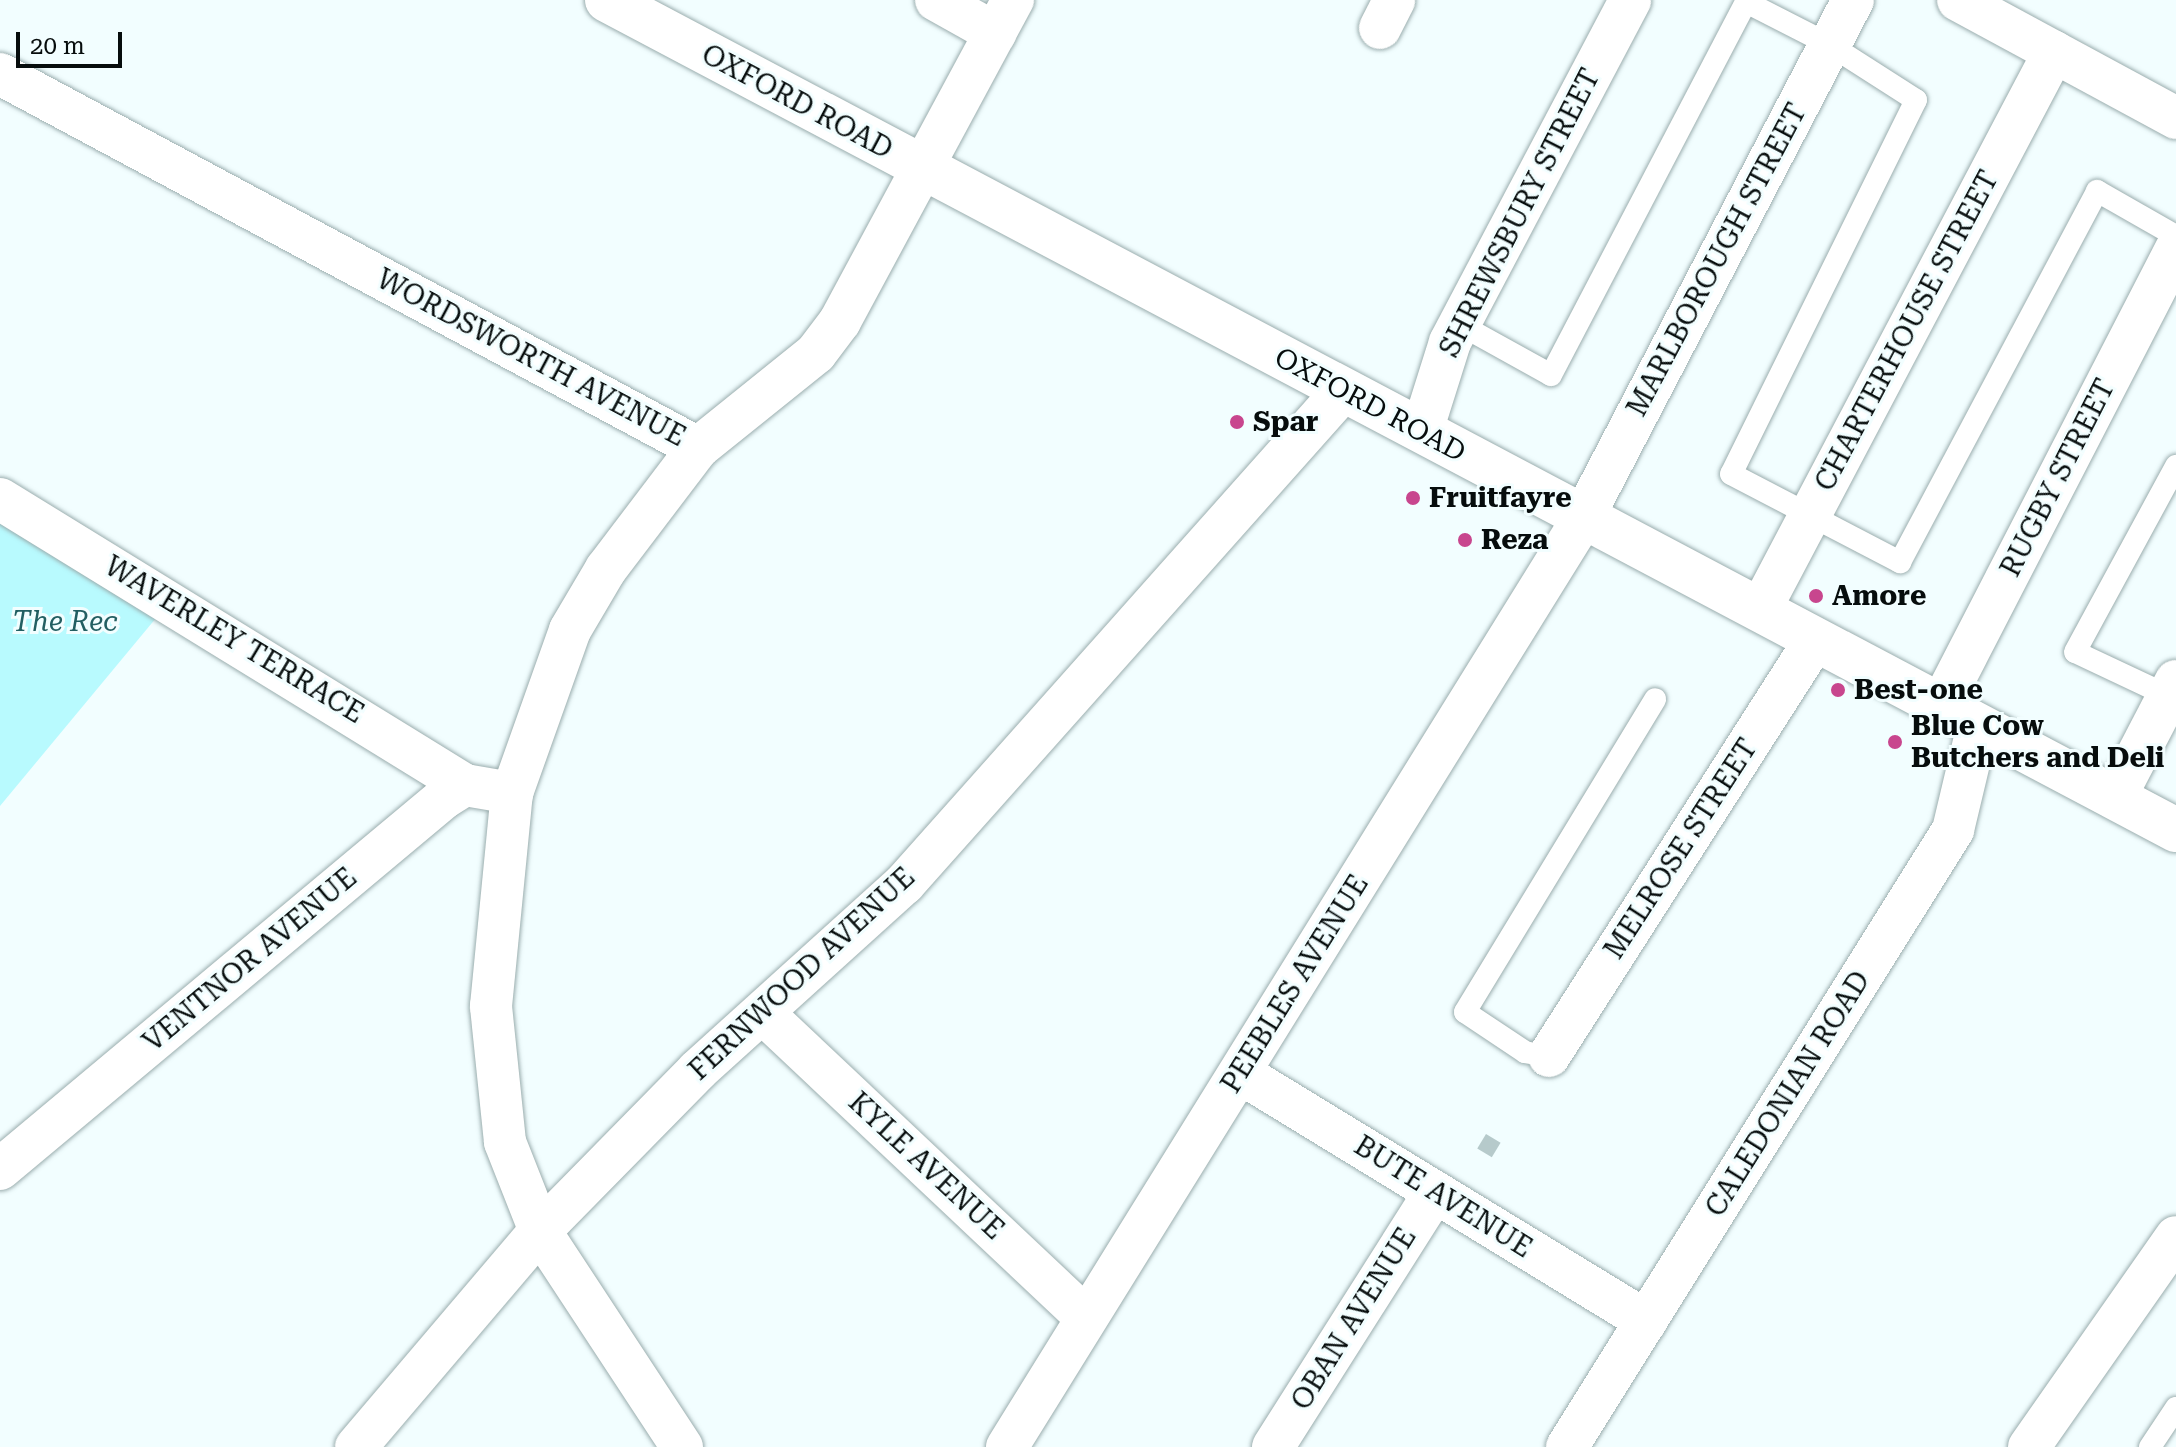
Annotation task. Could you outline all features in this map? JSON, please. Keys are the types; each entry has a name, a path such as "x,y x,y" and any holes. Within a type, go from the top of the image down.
{"street":[{"name":"OXFORD ROAD","path":"607,0 921,169 1422,431 1582,520 1760,610 1977,729 2176,830"},
{"path":"698,448 816,353 1004,16 936,0"},
{"name":"SHREWSBURY STREET","path":"1422,431 1459,324 1630,0"},
{"name":"MARLBOROUGH STREET","path":"1582,520 1853,0"},
{"path":"1958,0 2176,118"},
{"name":"CHARTERHOUSE STREET","path":"1760,610 2054,52"},
{"name":"WORDSWORTH AVENUE","path":"0,74 698,448 638,517 570,630 512,793 494,948 495,1078 505,1142 540,1231 682,1447"},
{"name":"RUGBY STREET","path":"1940,707 2176,249"},
{"name":"FERNWOOD AVENUE","path":"356,1447 540,1231 698,1070 765,1015 904,884 1194,550 1343,391"},
{"name":"WAVERLEY TERRACE","path":"0,499 465,785"},
{"name":"PEEBLES AVENUE","path":"1007,1447 1582,520"},
{"name":"MELROSE STREET","path":"1549,1056 1814,641"},
{"path":"2115,798 2173,692"},
{"name":"CALEDONIAN ROAD","path":"1567,1447 1953,830 1977,729"},
{"path":"465,785 512,793"},
{"name":"VENTNOR AVENUE","path":"0,1169 465,785"},
{"name":"KYLE AVENUE","path":"765,1015 1086,1318"},
{"name":"BUTE AVENUE","path":"1240,1073 1646,1321"},
{"name":"OBAN AVENUE","path":"1273,1447 1435,1192"},
{"path":"2029,1447 2176,1237"}],"lane":[{"path":"1459,324 1551,375 1746,2 1830,45 1916,100 1731,474 1900,562 2097,191 2176,236"},
{"path":"2173,692 2075,652 2176,466"},
{"path":"1549,1056 1525,1052 1465,1012 1655,699"},
{"path":"2150,1447 2176,1408"}],"green space":[{"name":"The Rec","path":"0,507 166,606 0,806"}],"building":[{"path":"1486,1134 1501,1143 1492,1157 1477,1149"}],"place":[{"name":"Spar","path":"1237,422"},
{"name":"Fruitfayre","path":"1413,498"},
{"name":"Reza","path":"1465,540"},
{"name":"Amore","path":"1816,596"},
{"name":"Best-one","path":"1838,690"},
{"name":"Blue Cow Butchers and Deli","path":"1895,742"}]}
